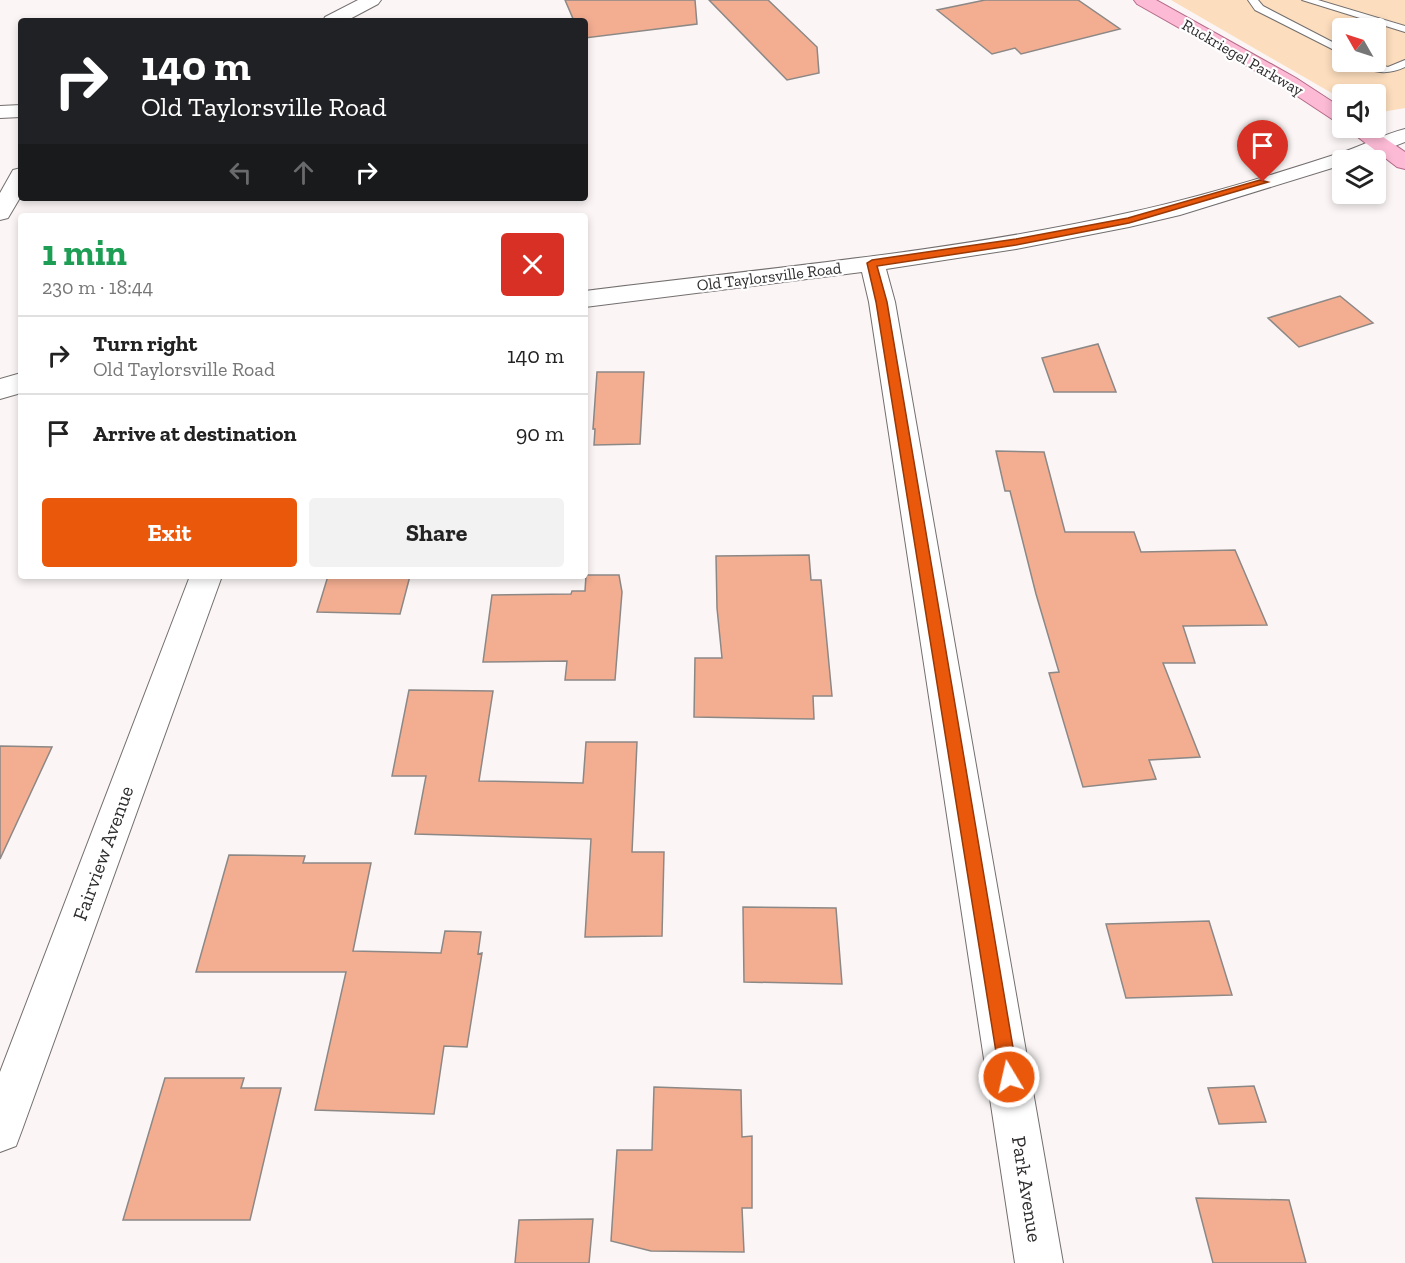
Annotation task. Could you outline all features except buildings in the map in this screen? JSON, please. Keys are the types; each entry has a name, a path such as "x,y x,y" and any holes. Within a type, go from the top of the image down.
{"main road":[{"name":"Ruckriegel Parkway","path":"1143,0 1289,82 1332,110"},
{"path":"1372,138 1405,162"}],"street":[{"path":"338,18 372,0"},
{"path":"0,112 18,111"},
{"name":"Old Taylorsville Road","path":"588,299 872,263 1016,242 1129,220 1172,210 1354,155 1405,135"},
{"path":"0,213 18,180"},
{"name":"Park Avenue","path":"872,263 884,314 1039,1263"},
{"path":"0,389 18,384"},
{"name":"Fairview Avenue","path":"0,1131 205,579"}],"lane":[{"path":"1253,0 1259,8 1332,46"},
{"path":"1307,0 1405,29"},
{"path":"1386,70 1405,63"}],"shaded area":[{"path":"1171,0 1405,0 1405,108 1386,111 1386,84 1332,84 1332,93"}],"route":[{"path":"1009,1077 882,302 872,263 1016,242 1129,220 1172,210 1263,182"}]}
